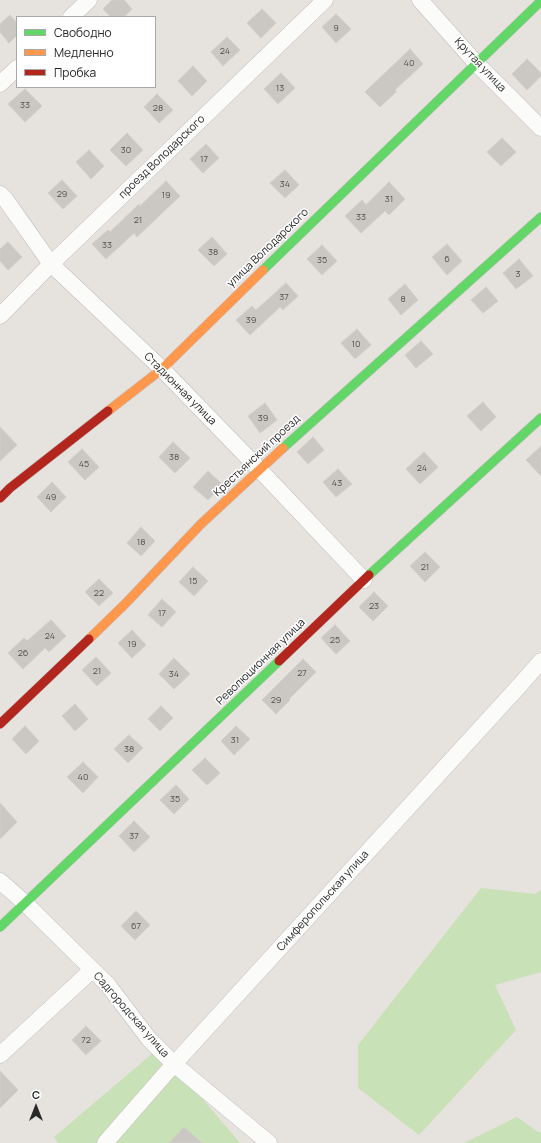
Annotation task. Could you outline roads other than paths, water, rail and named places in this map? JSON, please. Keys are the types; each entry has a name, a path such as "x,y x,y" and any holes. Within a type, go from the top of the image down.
{"street":[{"path":"72,16 89,0"},
{"name":"проезд Володарского","path":"0,316 51,264 325,0"},
{"name":"Крутая улица","path":"420,0 476,63 541,128"},
{"name":"улица Володарского","path":"0,498 10,488 162,369 541,1"},
{"path":"0,84 16,69"},
{"name":"Стадионная улица","path":"0,194 6,200 51,264 162,369 364,580"},
{"name":"Крестьянский проезд","path":"0,724 126,603 201,524 259,469 541,218"},
{"name":"Революционная улица","path":"0,927 364,580 541,418"},
{"name":"Симферопольская улица","path":"106,1143 174,1064 510,697 541,661"},
{"name":"Садгородская улица","path":"0,881 25,903 108,985 149,1039 174,1064 269,1143"},
{"path":"0,1055 92,970"}]}
